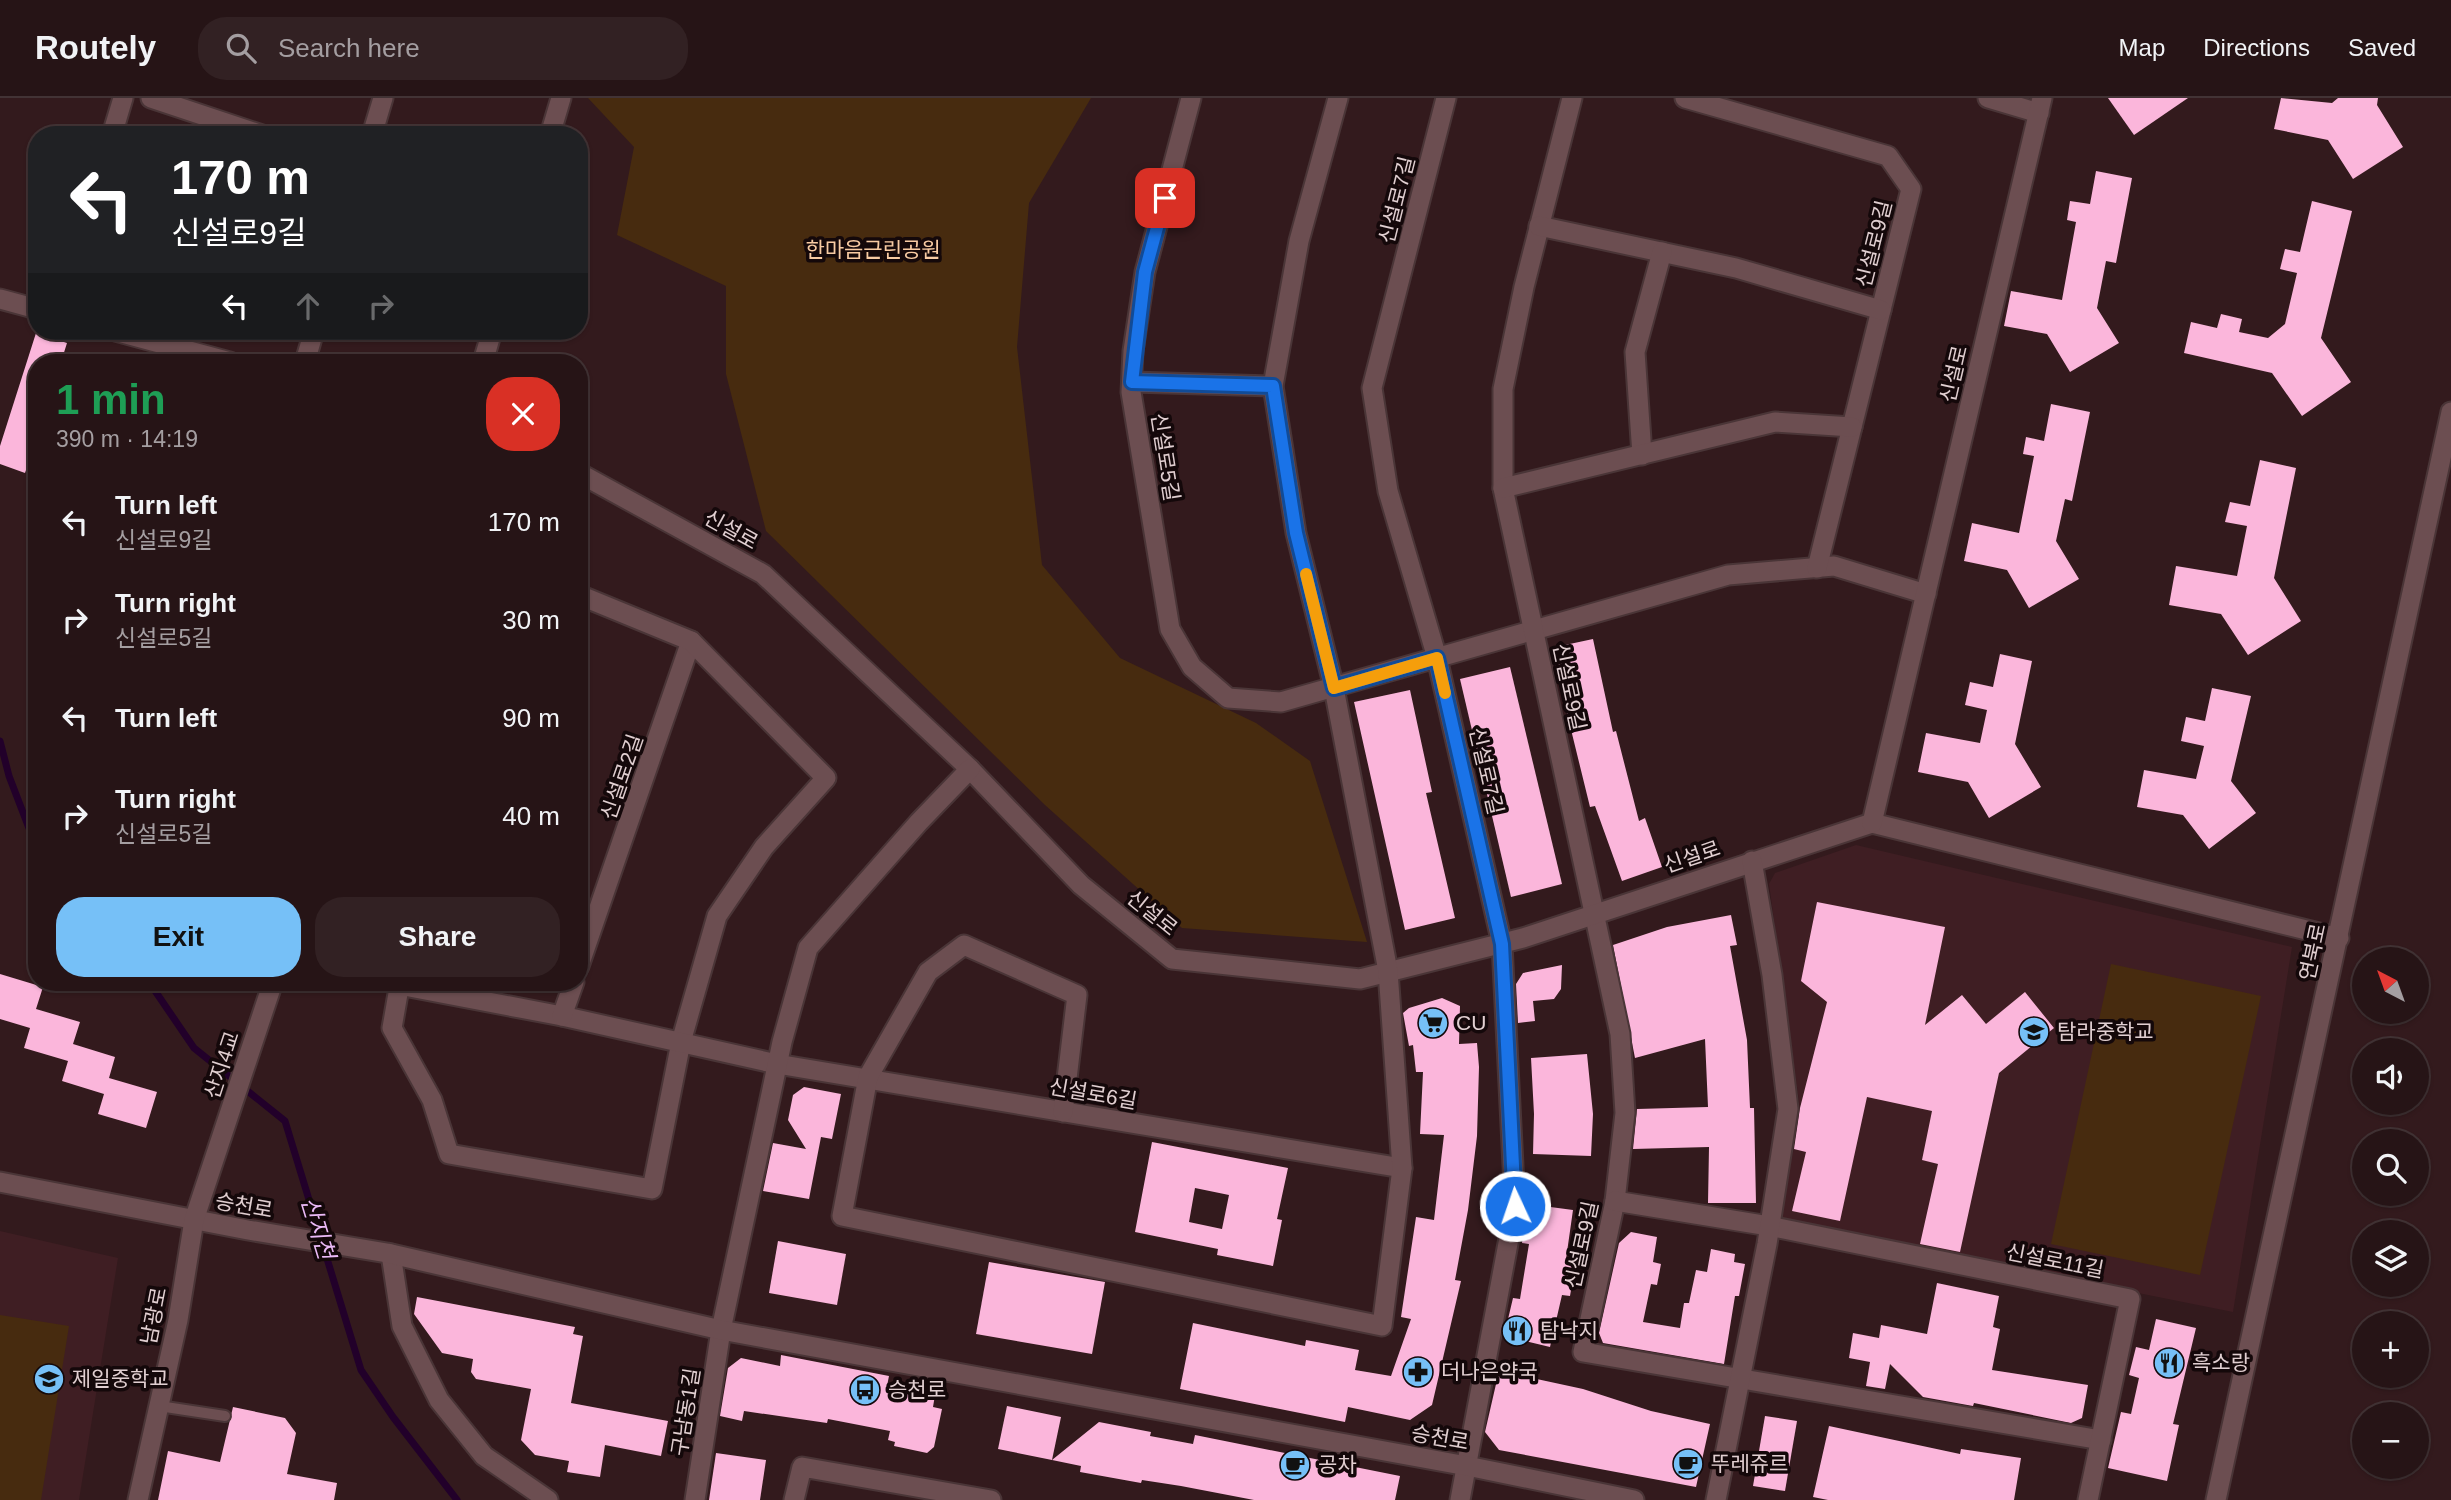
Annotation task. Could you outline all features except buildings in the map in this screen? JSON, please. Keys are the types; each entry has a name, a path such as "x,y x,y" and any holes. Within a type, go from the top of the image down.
{"street":[{"path":"115,126 123,98"},
{"path":"151,98 235,126"},
{"path":"375,126 383,98"},
{"path":"553,126 561,98"},
{"name":"신설로5길","path":"1192,98 1145,272 1132,382 1170,629 1192,667 1228,698 1281,702 1334,688"},
{"path":"1063,1112 1077,995 964,945 928,972 868,1077 842,1216 1382,1326 1402,1168 1388,971 1334,688 1296,533 1273,386 1299,241 1338,98"},
{"name":"신설로7길","path":"1446,98 1372,388 1388,491 1437,658 1502,944 1515,1206 1460,1500"},
{"name":"신설로9길","path":"1572,98 1539,226 1503,389 1503,488 1620,1034 1625,1113 1615,1201 1583,1352 2101,1440"},
{"name":"신설로9길","path":"1685,98 1888,156 1912,189 1817,568"},
{"path":"1988,98 2041,106"},
{"name":"신설로","path":"588,478 763,574 970,769 1081,885 1172,959 1360,979 1502,944 1872,823 2041,106"},
{"name":"신설로9길","path":"1539,226 1735,268 1881,310"},
{"path":"1642,455 1635,352 1662,252"},
{"path":"0,299 28,307"},
{"path":"148,340 200,354"},
{"path":"1132,382 1273,386"},
{"name":"연북로","path":"2216,1500 2339,938 2444,477 2451,412"},
{"path":"1503,488 1775,422 1852,427"},
{"name":"신설로9길","path":"1334,688 1728,575 1834,566 1926,594"},
{"path":"399,991 392,1028 432,1100 449,1154 652,1189 681,1042 717,916 764,847 825,778 691,640 588,599"},
{"name":"신설로2길","path":"588,940 691,640"},
{"name":"구남동1길","path":"695,1500 721,1330 777,1064 808,948 919,822 970,769"},
{"path":"1872,823 2339,938"},
{"path":"1717,1500 1788,1110 1772,975 1752,861"},
{"name":"산지4교","path":"221,1143 270,991"},
{"path":"439,991 777,1064"},
{"path":"562,1016 571,991"},
{"name":"신설로6길","path":"777,1064 868,1077 1402,1168"},
{"name":"남광로","path":"138,1500 178,1320 194,1220 221,1143"},
{"name":"승천로","path":"0,1182 389,1254 721,1330 1467,1466 1634,1500"},
{"path":"1615,1201 1769,1226"},
{"name":"신설로11길","path":"1769,1226 2130,1299 2088,1500"},
{"path":"389,1254 402,1325 439,1400 484,1455 548,1500"},
{"path":"794,1500 802,1466 990,1500"}],"lane":[{"path":"159,1406 225,1416"}],"shaded area":[{"name":"탐라중학교","path":"1856,845 2292,947 2233,1312 1778,1221 1801,1116 1769,884 1775,873"},
{"name":"제일중학교","path":"0,1231 118,1258 79,1500 0,1500"}],"green space":[{"name":"한마음근린공원","path":"588,98 1091,98 1029,203 1017,347 1042,565 1120,658 1256,723 1310,761 1367,942 1182,928 1045,805 766,531 726,374 726,286 617,235 634,147"},
{"path":"2111,964 2261,996 2200,1275 2051,1244"},
{"path":"0,1315 69,1326 41,1500 0,1500"}],"waterway":[{"name":"산지천","path":"0,741 9,776 28,826"},
{"name":"산지천","path":"155,991 194,1048 285,1121 361,1370 393,1417 457,1500"}],"slow traffic":[{"path":"1306,574 1334,688 1437,658 1445,693"}],"place":[{"name":"CU","path":"1433,1023"},
{"name":"탐라중학교","path":"2034,1032"},
{"name":"탐낙지","path":"1517,1331"},
{"name":"흑소랑","path":"2169,1363"},
{"name":"더나은약국","path":"1418,1372"},
{"name":"제일중학교","path":"49,1379"},
{"name":"승천로","path":"865,1390"},
{"name":"뚜레쥬르","path":"1688,1464"},
{"name":"공차","path":"1295,1465"}],"route":[{"path":"1165,198 1145,272 1133,351 1132,382 1273,386 1296,533 1334,688 1437,658 1502,944 1515,1206"}]}
